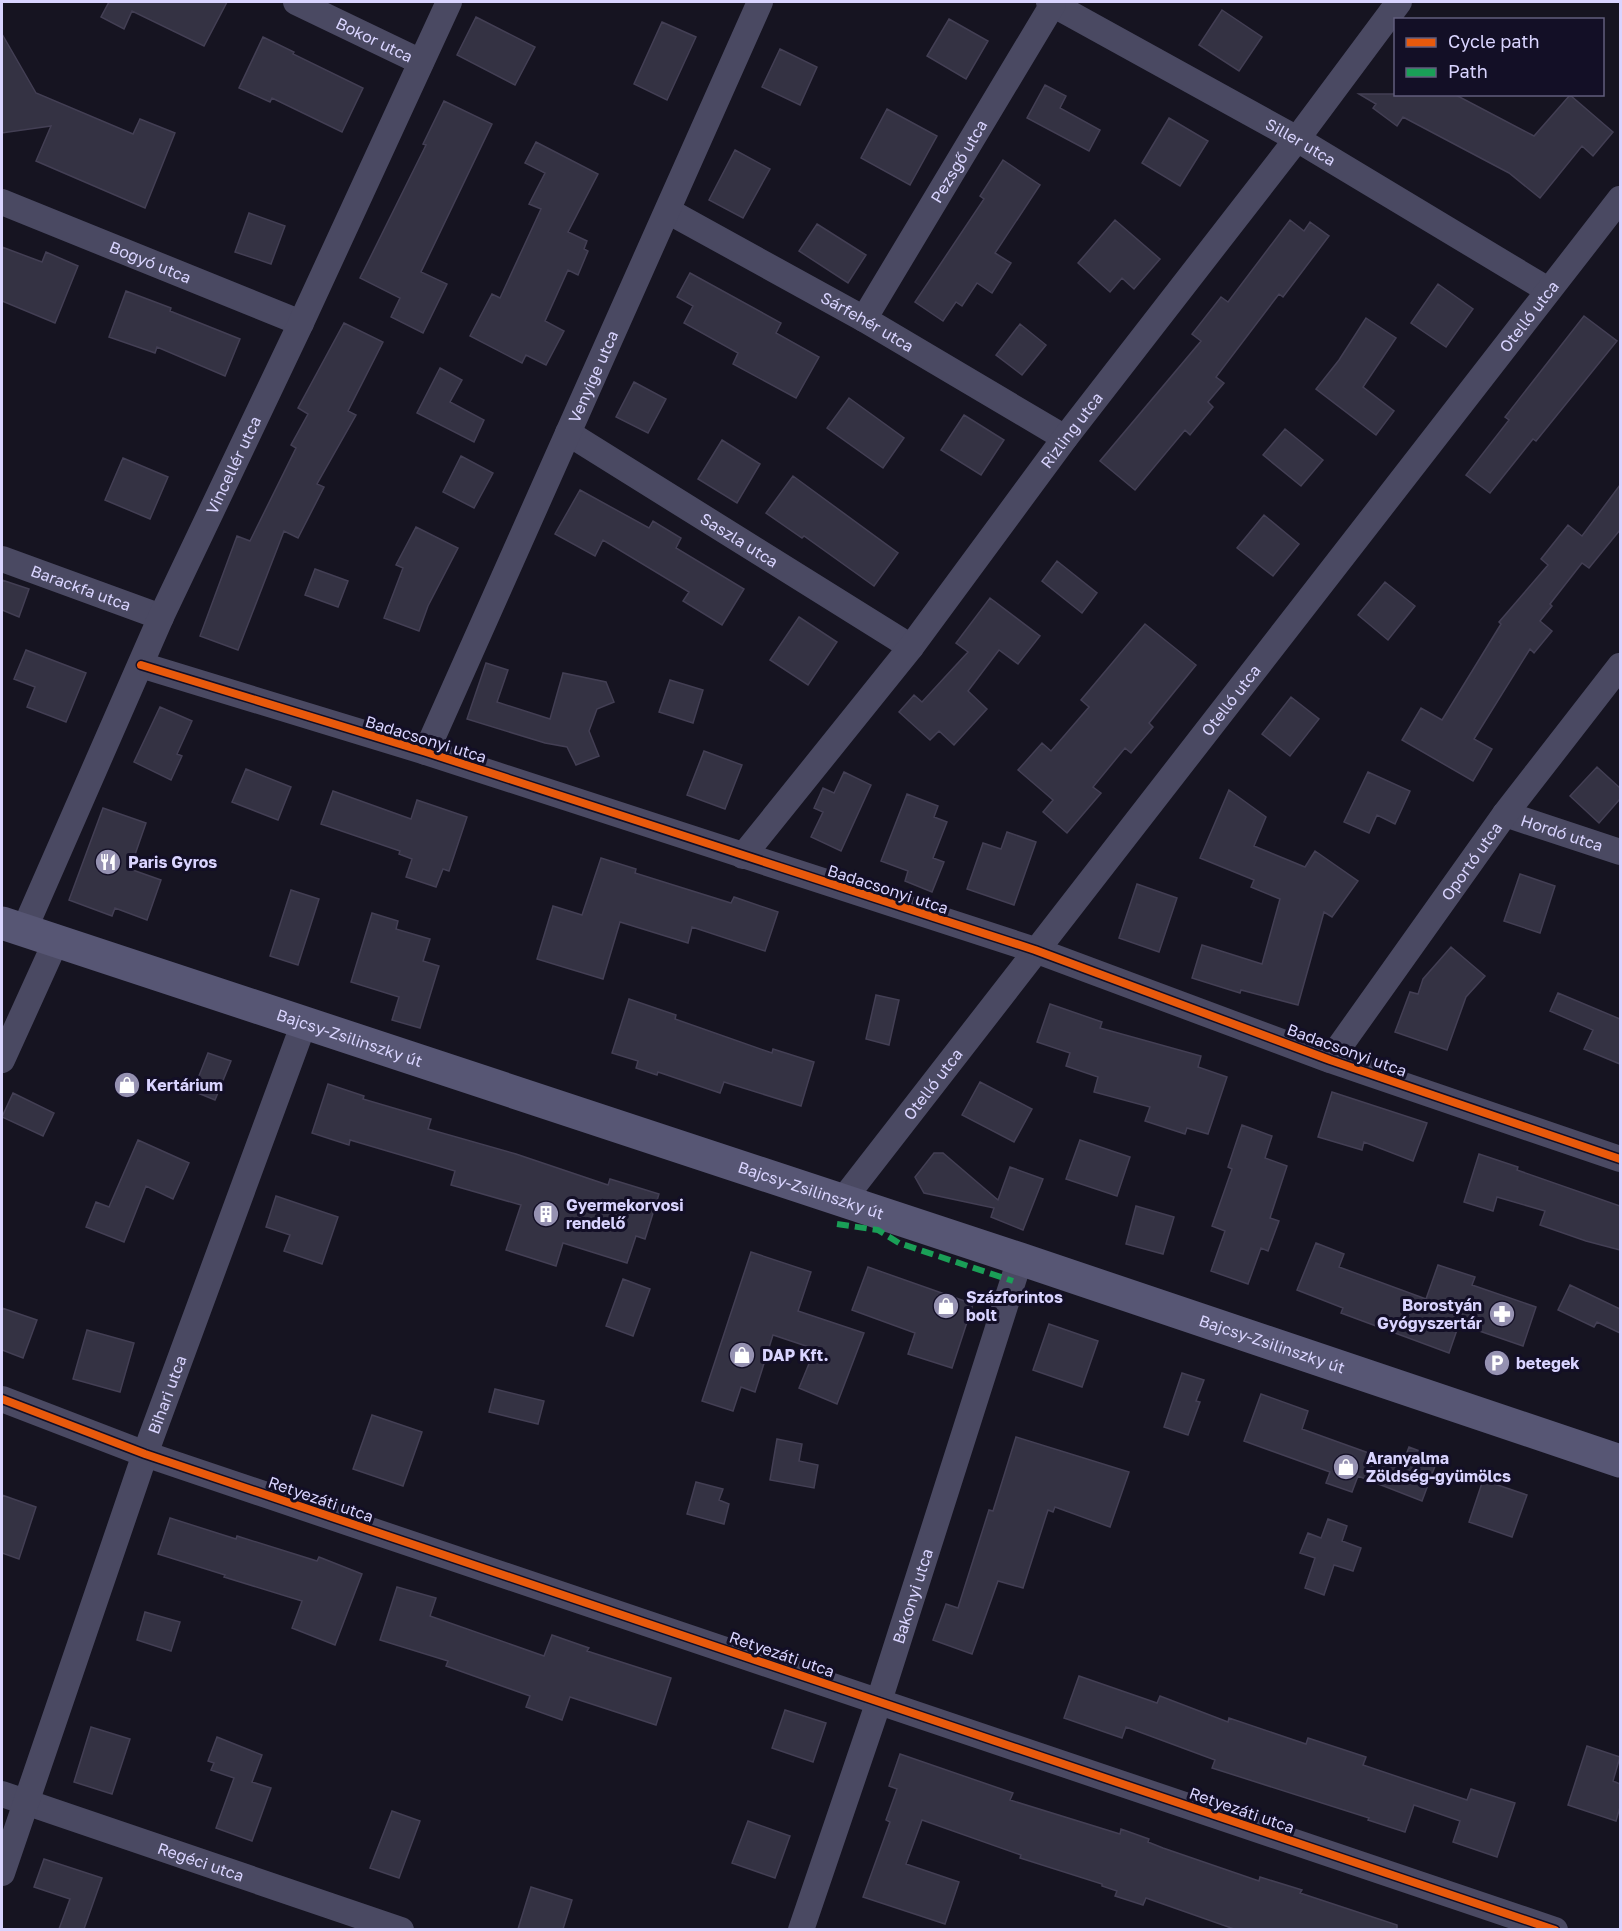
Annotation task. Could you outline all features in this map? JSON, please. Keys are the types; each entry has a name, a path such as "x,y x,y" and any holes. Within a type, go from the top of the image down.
{"main road":[{"name":"Bajcsy-Zsilinszky út","path":"13,927 1020,1259 1620,1461"}],"street":[{"name":"Bokor utca","path":"296,2 421,62"},
{"name":"Vincellér utca","path":"13,927 141,665 161,617 301,323 449,2"},
{"name":"Venyige utca","path":"426,752 760,2"},
{"name":"Rizling utca","path":"743,856 911,647 1065,438 1297,139 1399,2"},
{"name":"Siller utca","path":"1051,3 1297,139 1548,290"},
{"name":"Pezsgő utca","path":"864,319 1051,3"},
{"name":"Otelló utca","path":"842,1201 1620,199"},
{"name":"Bogyó utca","path":"2,202 301,323"},
{"name":"Sárfehér utca","path":"668,211 864,319 1065,438"},
{"name":"Saszla utca","path":"568,433 911,647"},
{"name":"Barackfa utca","path":"2,559 161,617"},
{"name":"Badacsonyi utca","path":"141,665 426,752 1035,950 1330,1060 1620,1159"},
{"name":"Oportó utca","path":"1330,1060 1504,814 1620,666"},
{"name":"Hordó utca","path":"1504,814 1620,852"},
{"path":"2,1060 56,941"},
{"name":"Bihari utca","path":"2,1873 145,1454 304,1023"},
{"name":"Bakonyi utca","path":"801,1929 879,1701 1020,1259"},
{"name":"Retyezáti utca","path":"2,1399 145,1454 1555,1929"},
{"name":"Regéci utca","path":"2,1794 401,1929"}],"building":[{"path":"109,2 227,2 204,46 132,11 124,29 101,17"},
{"path":"1222,10 1262,37 1239,71 1199,45"},
{"path":"476,17 535,47 515,85 457,55"},
{"path":"949,19 988,41 966,79 927,56"},
{"path":"662,22 696,37 667,100 634,84"},
{"path":"2,34 36,93 133,134 140,119 175,133 145,208 36,161 51,126 2,133"},
{"path":"263,37 363,88 342,132 272,98 270,102 239,88"},
{"path":"780,49 817,67 800,105 762,87"},
{"path":"1045,85 1066,96 1060,108 1100,130 1089,151 1027,118"},
{"path":"1359,94 1458,96 1534,136 1571,96 1613,132 1593,156 1582,146 1540,198 1509,173 1403,117 1397,126 1373,108 1376,104"},
{"path":"444,101 492,124 421,272 447,284 423,333 391,317 400,298 360,278 426,145 423,144"},
{"path":"887,109 937,136 910,185 861,158"},
{"path":"1169,118 1208,141 1180,186 1142,163"},
{"path":"536,142 598,174 568,232 587,241 584,249 588,251 578,275 568,270 545,321 564,331 546,365 526,355 522,363 470,336 492,294 500,298 541,209 529,204 545,173 525,163"},
{"path":"735,150 770,169 743,218 709,200"},
{"path":"1003,160 1040,185 995,253 1011,263 992,293 977,283 962,306 956,302 943,321 915,302 984,199 980,196"},
{"path":"249,213 285,226 271,264 235,252"},
{"path":"1115,220 1160,259 1134,289 1122,278 1110,292 1078,263"},
{"path":"1290,220 1304,231 1310,222 1329,236 1283,297 1279,294 1216,377 1224,383 1208,402 1213,407 1190,435 1185,430 1135,490 1100,461 1201,341 1192,334 1221,297 1228,302"},
{"path":"817,224 866,255 848,283 799,251"},
{"path":"2,247 42,262 46,252 78,266 55,323 2,301"},
{"path":"690,273 781,323 776,333 819,357 796,398 733,364 738,353 684,323 693,306 677,297"},
{"path":"1438,284 1473,309 1446,347 1411,323"},
{"path":"126,291 240,339 225,376 157,347 155,353 109,337"},
{"path":"1584,316 1617,341 1536,441 1533,439 1490,493 1466,475 1509,420 1505,417"},
{"path":"1366,318 1396,338 1363,387 1394,411 1376,435 1316,389 1339,360"},
{"path":"344,323 383,342 348,411 356,415 317,484 324,487 298,538 284,531 238,650 200,636 237,536 250,541 296,448 291,445 308,414 298,408"},
{"path":"1020,324 1046,345 1022,375 996,355"},
{"path":"440,368 462,380 450,402 484,420 474,442 417,413"},
{"path":"634,382 666,399 648,433 616,417"},
{"path":"849,398 904,438 883,468 827,428"},
{"path":"964,415 1004,440 981,475 941,450"},
{"path":"1285,429 1323,460 1301,486 1263,455"},
{"path":"722,440 760,464 737,503 698,479"},
{"path":"461,456 493,473 474,508 443,492"},
{"path":"123,458 168,477 150,519 105,500"},
{"path":"793,476 898,553 874,586 804,536 802,538 766,513"},
{"path":"1620,485 1620,530 1589,568 1582,563 1550,604 1552,606 1540,621 1552,631 1534,653 1530,649 1474,739 1492,749 1473,781 1402,740 1421,708 1442,720 1501,624 1499,622 1548,565 1541,559 1568,525 1582,536"},
{"path":"580,490 649,528 653,521 681,538 676,548 744,589 722,625 683,601 689,592 603,540 595,556 555,534"},
{"path":"1264,515 1299,544 1273,576 1237,548"},
{"path":"416,527 458,548 428,606 419,631 384,618 403,568 396,565"},
{"path":"1057,561 1097,593 1082,613 1042,581"},
{"path":"315,569 348,581 338,607 305,595"},
{"path":"2,580 29,589 19,617 2,610"},
{"path":"1385,582 1415,606 1388,640 1358,615"},
{"path":"990,598 1040,636 1018,664 999,650 968,691 987,709 954,745 939,731 930,740 899,712 914,695 922,702 968,652 956,643"},
{"path":"799,617 837,642 808,685 770,660"},
{"path":"1145,624 1196,665 1149,723 1153,727 1131,753 1125,748 1093,787 1101,793 1067,833 1043,812 1053,800 1018,770 1042,743 1051,751 1089,707 1081,700"},
{"path":"26,650 86,673 66,722 27,707 35,687 14,679"},
{"path":"486,663 508,670 497,702 550,719 563,673 606,682 614,702 597,709 589,731 599,756 576,765 567,747 545,743 467,719"},
{"path":"670,680 703,690 693,723 659,712"},
{"path":"1291,697 1319,719 1290,756 1262,734"},
{"path":"160,707 192,721 177,754 182,756 171,780 134,762"},
{"path":"704,751 742,765 725,809 687,795"},
{"path":"1597,767 1620,788 1620,799 1599,823 1570,796"},
{"path":"246,769 291,787 278,820 232,802"},
{"path":"844,772 871,785 841,851 811,837 823,812 814,808 823,788 834,793"},
{"path":"1368,772 1410,791 1395,824 1377,815 1369,833 1344,822"},
{"path":"1229,790 1266,817 1254,846 1305,867 1315,851 1358,881 1332,917 1324,912 1298,1005 1241,990 1240,993 1192,978 1202,945 1262,964 1280,899 1251,887 1254,880 1200,858"},
{"path":"333,791 411,819 417,800 467,817 449,871 443,869 436,887 406,877 412,859 399,854 400,851 321,824"},
{"path":"907,794 938,806 934,817 947,822 933,858 944,862 932,892 905,881 908,871 881,861"},
{"name":"Paris Gyros","path":"103,808 146,823 130,869 161,880 147,920 115,908 112,916 69,900"},
{"path":"1007,832 1036,842 1014,905 967,889 983,843 1001,849"},
{"path":"601,858 636,869 635,873 731,903 734,897 778,912 765,951 692,927 688,943 620,922 603,979 537,959 553,906 582,915"},
{"path":"1520,874 1555,886 1540,933 1504,921"},
{"path":"1137,884 1177,898 1159,952 1119,938"},
{"path":"291,890 319,899 298,965 270,956"},
{"path":"372,913 398,921 396,929 430,939 423,961 439,966 420,1028 392,1020 399,997 351,982"},
{"path":"1451,947 1485,976 1466,997 1447,1050 1395,1032 1410,992 1418,994 1423,979"},
{"path":"1558,993 1620,1019 1620,1064 1584,1049 1593,1030 1550,1011"},
{"path":"876,995 899,1000 889,1045 866,1039"},
{"path":"629,999 676,1015 675,1019 772,1053 773,1049 814,1062 801,1106 724,1082 720,1093 658,1072 657,1075 636,1068 638,1061 612,1053"},
{"path":"1050,1004 1102,1022 1100,1028 1201,1056 1198,1067 1227,1077 1208,1134 1187,1128 1185,1134 1145,1121 1150,1107 1094,1092 1098,1077 1066,1066 1070,1053 1037,1042"},
{"path":"208,1053 231,1061 215,1100 193,1091"},
{"path":"980,1082 1032,1109 1014,1142 962,1115"},
{"path":"328,1084 364,1096 363,1099 431,1119 428,1129 516,1154 608,1185 610,1179 659,1194 645,1239 636,1236 627,1263 563,1243 556,1266 506,1250 521,1205 451,1185 455,1171 350,1140 349,1145 312,1133"},
{"path":"1332,1092 1427,1123 1413,1161 1364,1142 1362,1150 1318,1137"},
{"path":"13,1093 54,1113 43,1136 2,1117"},
{"path":"1242,1125 1272,1136 1265,1158 1287,1166 1270,1218 1279,1221 1268,1251 1261,1248 1248,1284 1211,1271 1225,1231 1212,1226 1232,1169 1228,1167"},
{"path":"138,1140 189,1163 173,1199 146,1186 124,1242 86,1227 96,1202 109,1207"},
{"path":"1080,1140 1130,1157 1117,1196 1066,1179"},
{"path":"934,1153 943,1153 998,1200 1010,1167 1043,1179 1023,1230 991,1217 994,1208 924,1193 915,1177"},
{"path":"1479,1154 1518,1167 1517,1170 1620,1206 1620,1250 1540,1225 1545,1211 1497,1197 1493,1211 1464,1202"},
{"path":"276,1196 338,1217 322,1264 284,1251 290,1235 266,1227"},
{"path":"1136,1206 1174,1217 1163,1254 1126,1244"},
{"path":"1316,1243 1344,1254 1339,1267 1426,1299 1438,1265 1475,1277 1472,1285 1536,1307 1523,1346 1459,1324 1449,1353 1341,1313 1343,1308 1297,1290"},
{"name":"DAP Kft.","path":"751,1252 811,1272 798,1311 864,1333 837,1404 799,1388 815,1349 773,1335 755,1392 741,1387 733,1411 702,1401"},
{"path":"868,1267 973,1304 952,1368 908,1354 915,1333 852,1310"},
{"path":"623,1279 650,1289 633,1336 606,1326"},
{"path":"1570,1285 1620,1309 1620,1333 1597,1322 1594,1327 1558,1310"},
{"path":"2,1308 37,1320 23,1358 2,1350"},
{"path":"1049,1324 1098,1341 1082,1387 1033,1370"},
{"path":"87,1330 134,1343 120,1392 73,1379"},
{"path":"1182,1373 1204,1380 1196,1401 1200,1402 1188,1435 1164,1427"},
{"path":"495,1389 544,1401 538,1424 489,1412"},
{"path":"1261,1394 1308,1411 1302,1429 1402,1465 1409,1447 1438,1458 1422,1501 1358,1476 1352,1492 1326,1483 1330,1472 1244,1441"},
{"path":"372,1415 422,1432 403,1486 353,1469"},
{"path":"1016,1437 1129,1472 1110,1527 1055,1507 1053,1512 1048,1510 1023,1588 998,1581 972,1654 933,1640 946,1604 958,1608 989,1510 993,1511"},
{"path":"777,1439 802,1444 799,1461 818,1465 814,1488 770,1480"},
{"path":"1483,1480 1527,1495 1512,1537 1469,1522"},
{"path":"696,1482 723,1489 719,1500 729,1504 724,1524 687,1514"},
{"path":"2,1495 36,1507 19,1559 2,1553"},
{"path":"170,1518 317,1561 319,1557 362,1574 335,1645 292,1628 302,1601 158,1554"},
{"path":"1328,1519 1347,1526 1342,1541 1361,1548 1353,1571 1334,1565 1324,1595 1305,1588 1315,1558 1300,1553 1308,1533 1321,1538"},
{"path":"397,1587 436,1598 430,1616 544,1656 552,1635 589,1648 587,1651 671,1678 656,1725 570,1697 562,1720 526,1707 530,1696 446,1666 448,1661 380,1640"},
{"path":"145,1612 180,1622 171,1651 137,1640"},
{"path":"1079,1676 1157,1703 1160,1696 1228,1722 1229,1718 1306,1744 1308,1738 1366,1757 1363,1765 1467,1800 1471,1789 1515,1803 1497,1857 1453,1842 1460,1821 1414,1805 1405,1832 1368,1820 1369,1818 1212,1768 1215,1760 1126,1727 1122,1738 1064,1718"},
{"path":"785,1710 826,1723 813,1762 772,1748"},
{"path":"91,1727 130,1739 112,1794 74,1782"},
{"path":"217,1737 262,1755 252,1782 271,1788 252,1841 216,1828 234,1778 211,1770 214,1763 208,1761"},
{"path":"1587,1746 1620,1757 1613,1781 1620,1784 1620,1807 1616,1821 1568,1805"},
{"path":"900,1754 1013,1793 1010,1800 1120,1834 1121,1829 1149,1839 1148,1842 1163,1848 1259,1881 1260,1877 1302,1890 1300,1893 1397,1925 1397,1929 1234,1929 1146,1898 1143,1905 1115,1896 1117,1891 1102,1886 1102,1884 1020,1858 1021,1855 922,1820 906,1864 959,1882 945,1924 863,1897 890,1822 886,1820 897,1789 889,1786"},
{"path":"392,1811 420,1821 399,1878 370,1868"},
{"path":"748,1821 790,1836 775,1878 732,1863"},
{"path":"44,1859 102,1878 84,1929 59,1929 70,1899 34,1887"},
{"path":"531,1887 572,1900 563,1929 518,1929"}],"marked path":[{"path":"837,1224 878,1230 899,1243 1013,1281"}],"cycle path":[{"path":"141,665 426,752 1035,950 1330,1060 1620,1159"},
{"path":"2,1399 145,1454 1555,1930"}],"place":[{"name":"Paris Gyros","path":"108,862"},
{"name":"Kertárium","path":"127,1085"},
{"name":"Gyermekorvosi rendelő","path":"546,1214"},
{"name":"Százforintos bolt","path":"946,1306"},
{"name":"Borostyán Gyógyszertár","path":"1502,1314"},
{"name":"DAP Kft.","path":"742,1355"},
{"name":"betegek","path":"1497,1363"},
{"name":"Aranyalma Zöldség-gyümölcs","path":"1346,1467"}]}
